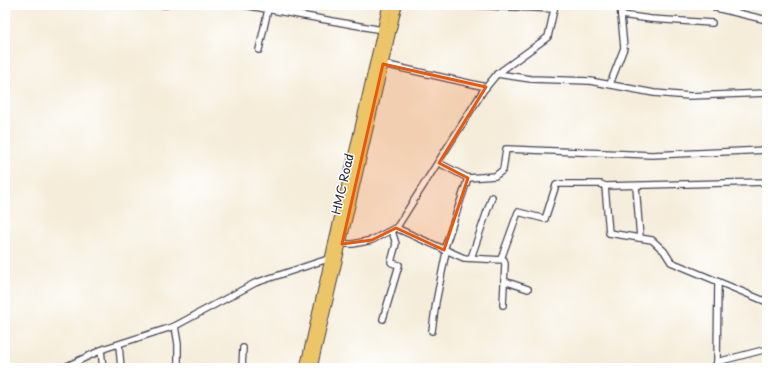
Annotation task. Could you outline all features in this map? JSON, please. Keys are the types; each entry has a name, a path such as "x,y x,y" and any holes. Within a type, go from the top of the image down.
{"main road":[{"name":"HMC Road","path":"305,368 382,30 393,7"},
{"name":"HMC Road","path":"312,368 383,64 393,7"}],"street":[{"path":"244,5 268,7 382,30"},
{"path":"342,244 353,244 372,240 394,229 439,163 486,87 497,74 548,37 555,7 471,5"},
{"path":"610,84 624,48 620,5"},
{"path":"259,50 268,7"},
{"path":"716,8 767,20"},
{"path":"621,15 650,19 712,23"},
{"path":"383,64 486,87"},
{"path":"497,74 531,79 590,81 654,93 690,96 767,93"},
{"path":"439,163 468,178 495,176 500,173 504,163 506,149 652,155 767,150"},
{"path":"432,331 445,251 468,178"},
{"path":"501,259 518,212 545,218 556,185 601,184 605,186 636,186 767,182"},
{"path":"605,186 608,233 656,242 671,262 767,302"},
{"path":"636,186 640,238"},
{"path":"471,258 492,197"},
{"path":"394,229 464,258 501,259 505,264 503,305"},
{"path":"383,319 399,265 391,262 396,244 394,229"},
{"path":"63,368 101,350 175,326 254,283 339,255"},
{"path":"504,281 528,289"},
{"path":"718,282 716,365 767,349"},
{"path":"175,326 178,344 178,368"},
{"path":"119,345 121,368"},
{"path":"242,368 243,348"},
{"path":"101,350 103,368"}],"highlighted area":[{"path":"383,64 486,87 439,163 468,178 444,250 396,228 372,240 342,244"}]}
